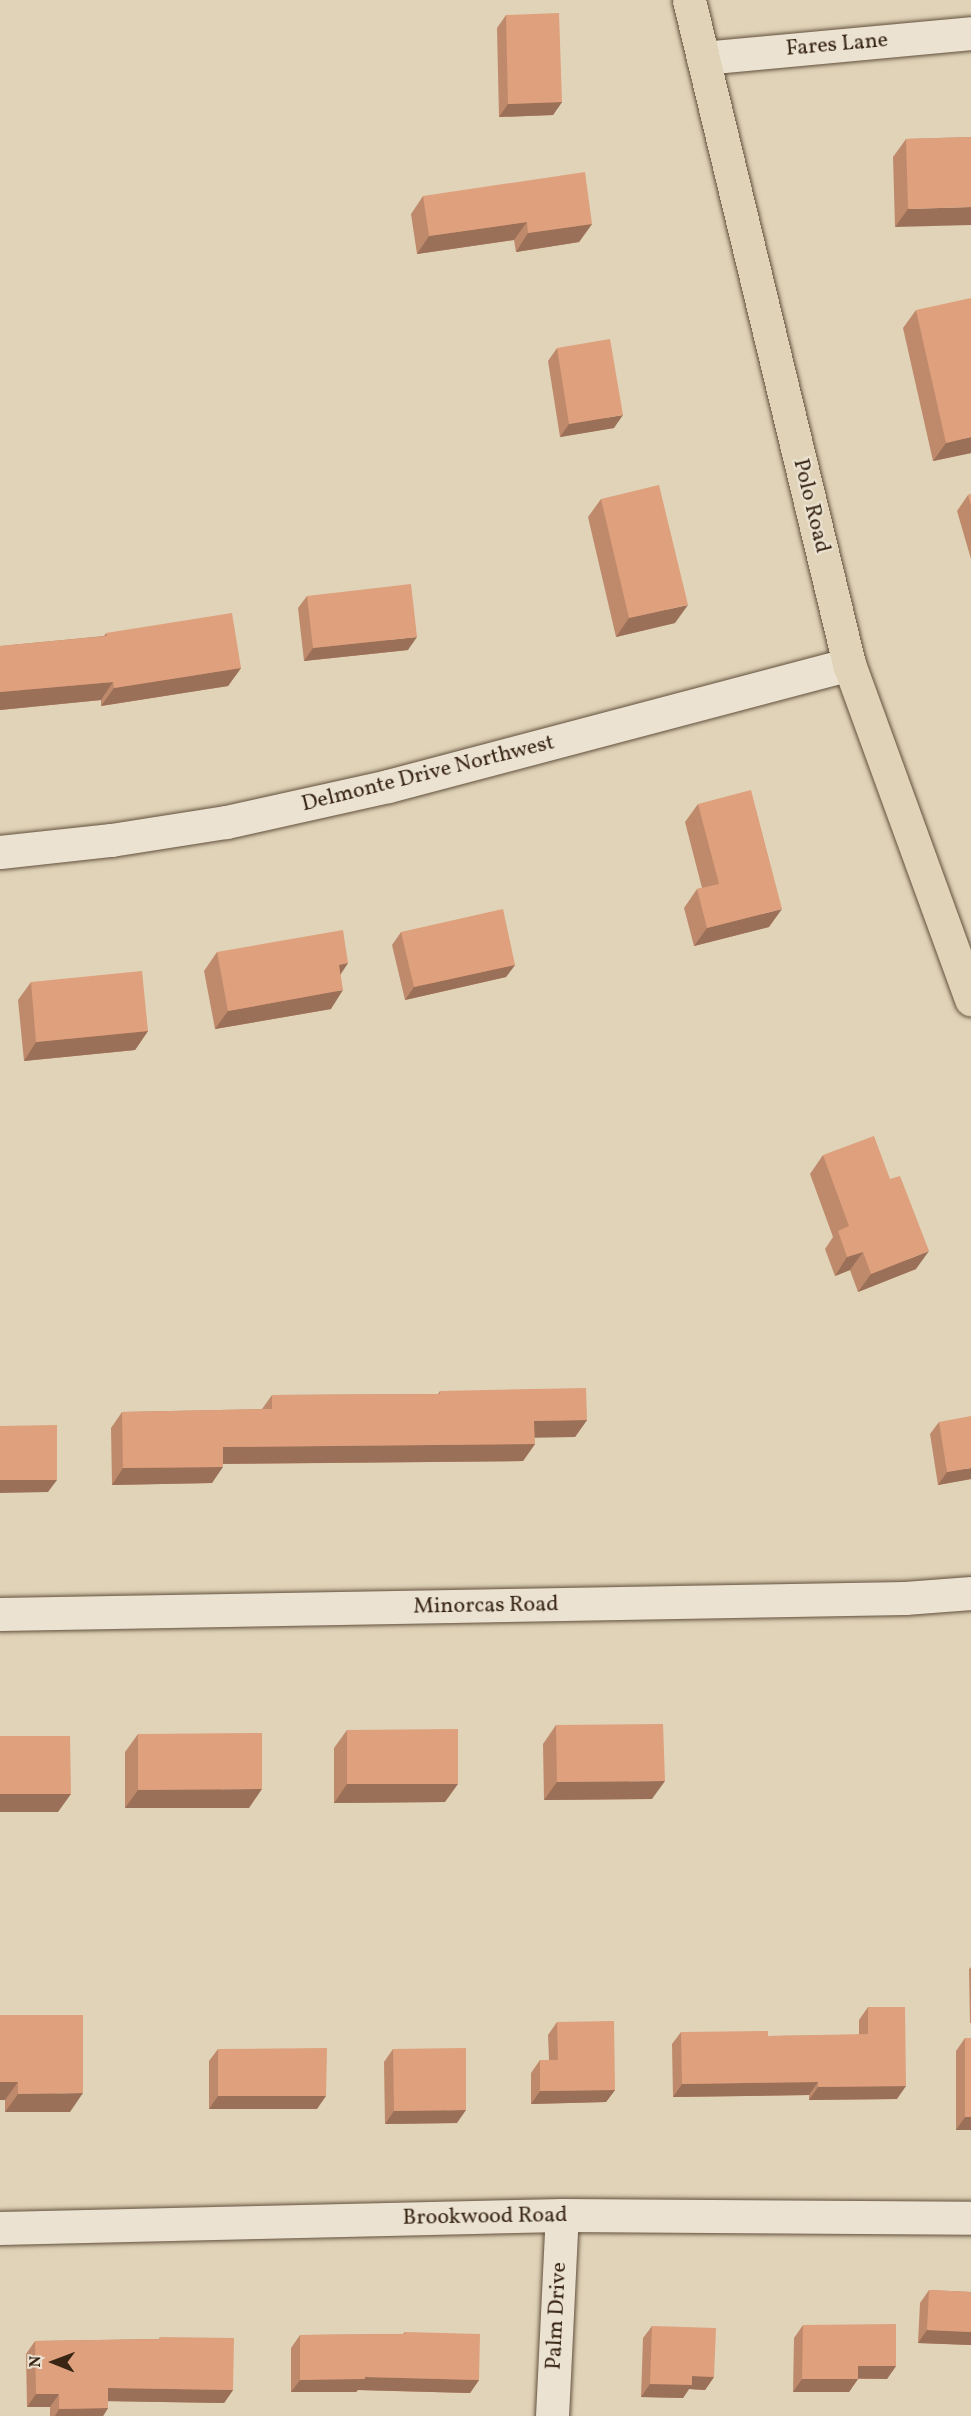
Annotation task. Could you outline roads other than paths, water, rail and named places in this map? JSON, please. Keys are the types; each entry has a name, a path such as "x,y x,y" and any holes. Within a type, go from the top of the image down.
{"main road":[{"name":"Polo Road","path":"689,0 849,664 971,1000"}],"street":[{"name":"Fares Lane","path":"703,57 971,33"},
{"name":"Delmonte Drive Northwest","path":"0,852 111,840 226,822 330,799 388,786 849,664"},
{"name":"Minorcas Road","path":"0,1614 894,1599 971,1593"},
{"name":"Brookwood Road","path":"0,2228 562,2215 971,2218"},
{"name":"Palm Drive","path":"552,2416 562,2215"}]}
